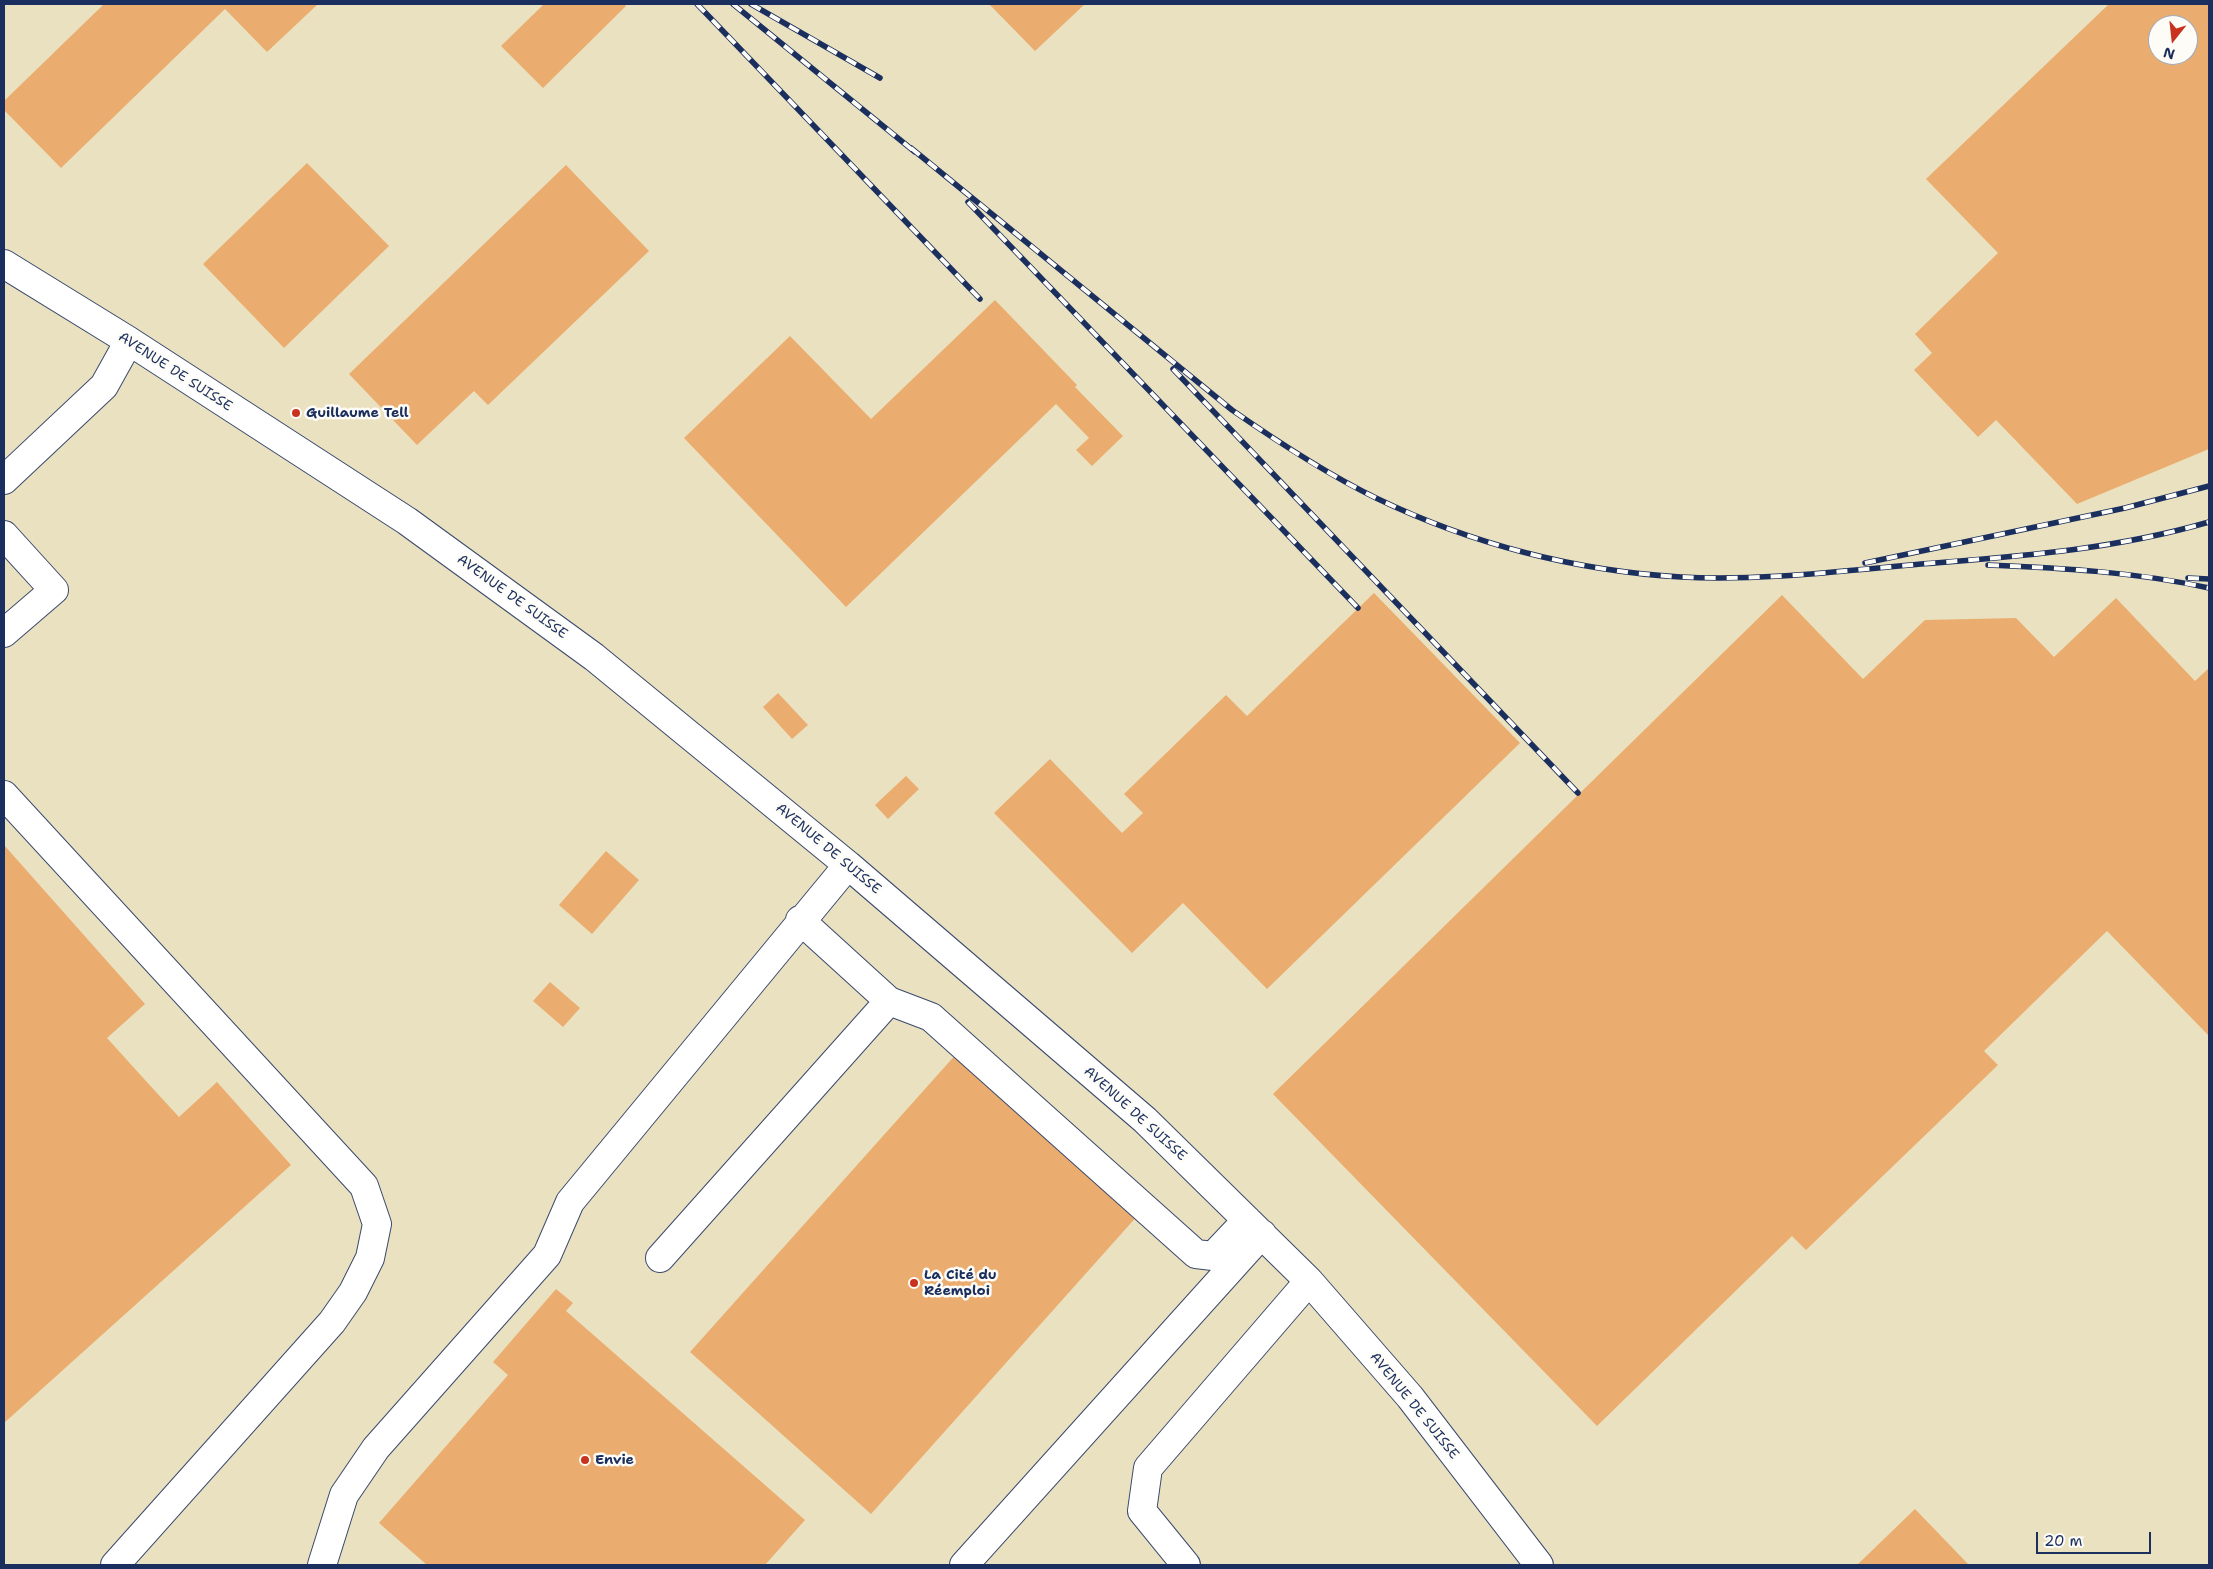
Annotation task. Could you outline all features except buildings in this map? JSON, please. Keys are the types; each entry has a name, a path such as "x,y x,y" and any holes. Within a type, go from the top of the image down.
{"street":[{"name":"AVENUE DE SUISSE","path":"4,264 129,341 407,521 586,651 848,864 1145,1120 1309,1281 1410,1397 1539,1565"},
{"path":"4,480 104,386 129,341"},
{"path":"4,535 54,590 4,633"},
{"path":"4,795 364,1186 377,1224 370,1258 353,1292 332,1322 115,1565"},
{"path":"322,1565 344,1496 376,1448 548,1255 570,1202 848,864"},
{"path":"800,920 889,1001 931,1017 1196,1254 1213,1256 1254,1227"},
{"path":"660,1258 889,1001"},
{"path":"964,1565 1254,1227"},
{"path":"1186,1565 1142,1510 1148,1468 1309,1281"}],"railway":[{"path":"697,4 980,299"},
{"path":"733,4 915,152"},
{"path":"751,4 880,78"},
{"path":"911,148 1249,422 1320,468 1376,498 1449,529 1487,542 1602,569 1681,577 1741,578 1995,558 2066,550 2173,532 2209,522"},
{"path":"968,202 1358,608"},
{"path":"1173,369 1578,793"},
{"path":"1865,563 2125,508 2209,486"},
{"path":"1988,565 2127,574 2209,588"},
{"path":"2188,578 2209,579"}],"place":[{"name":"Guillaume Tell","path":"296,413"},
{"name":"La Cité du Réemploi","path":"914,1283"},
{"name":"Envie","path":"585,1460"}]}
